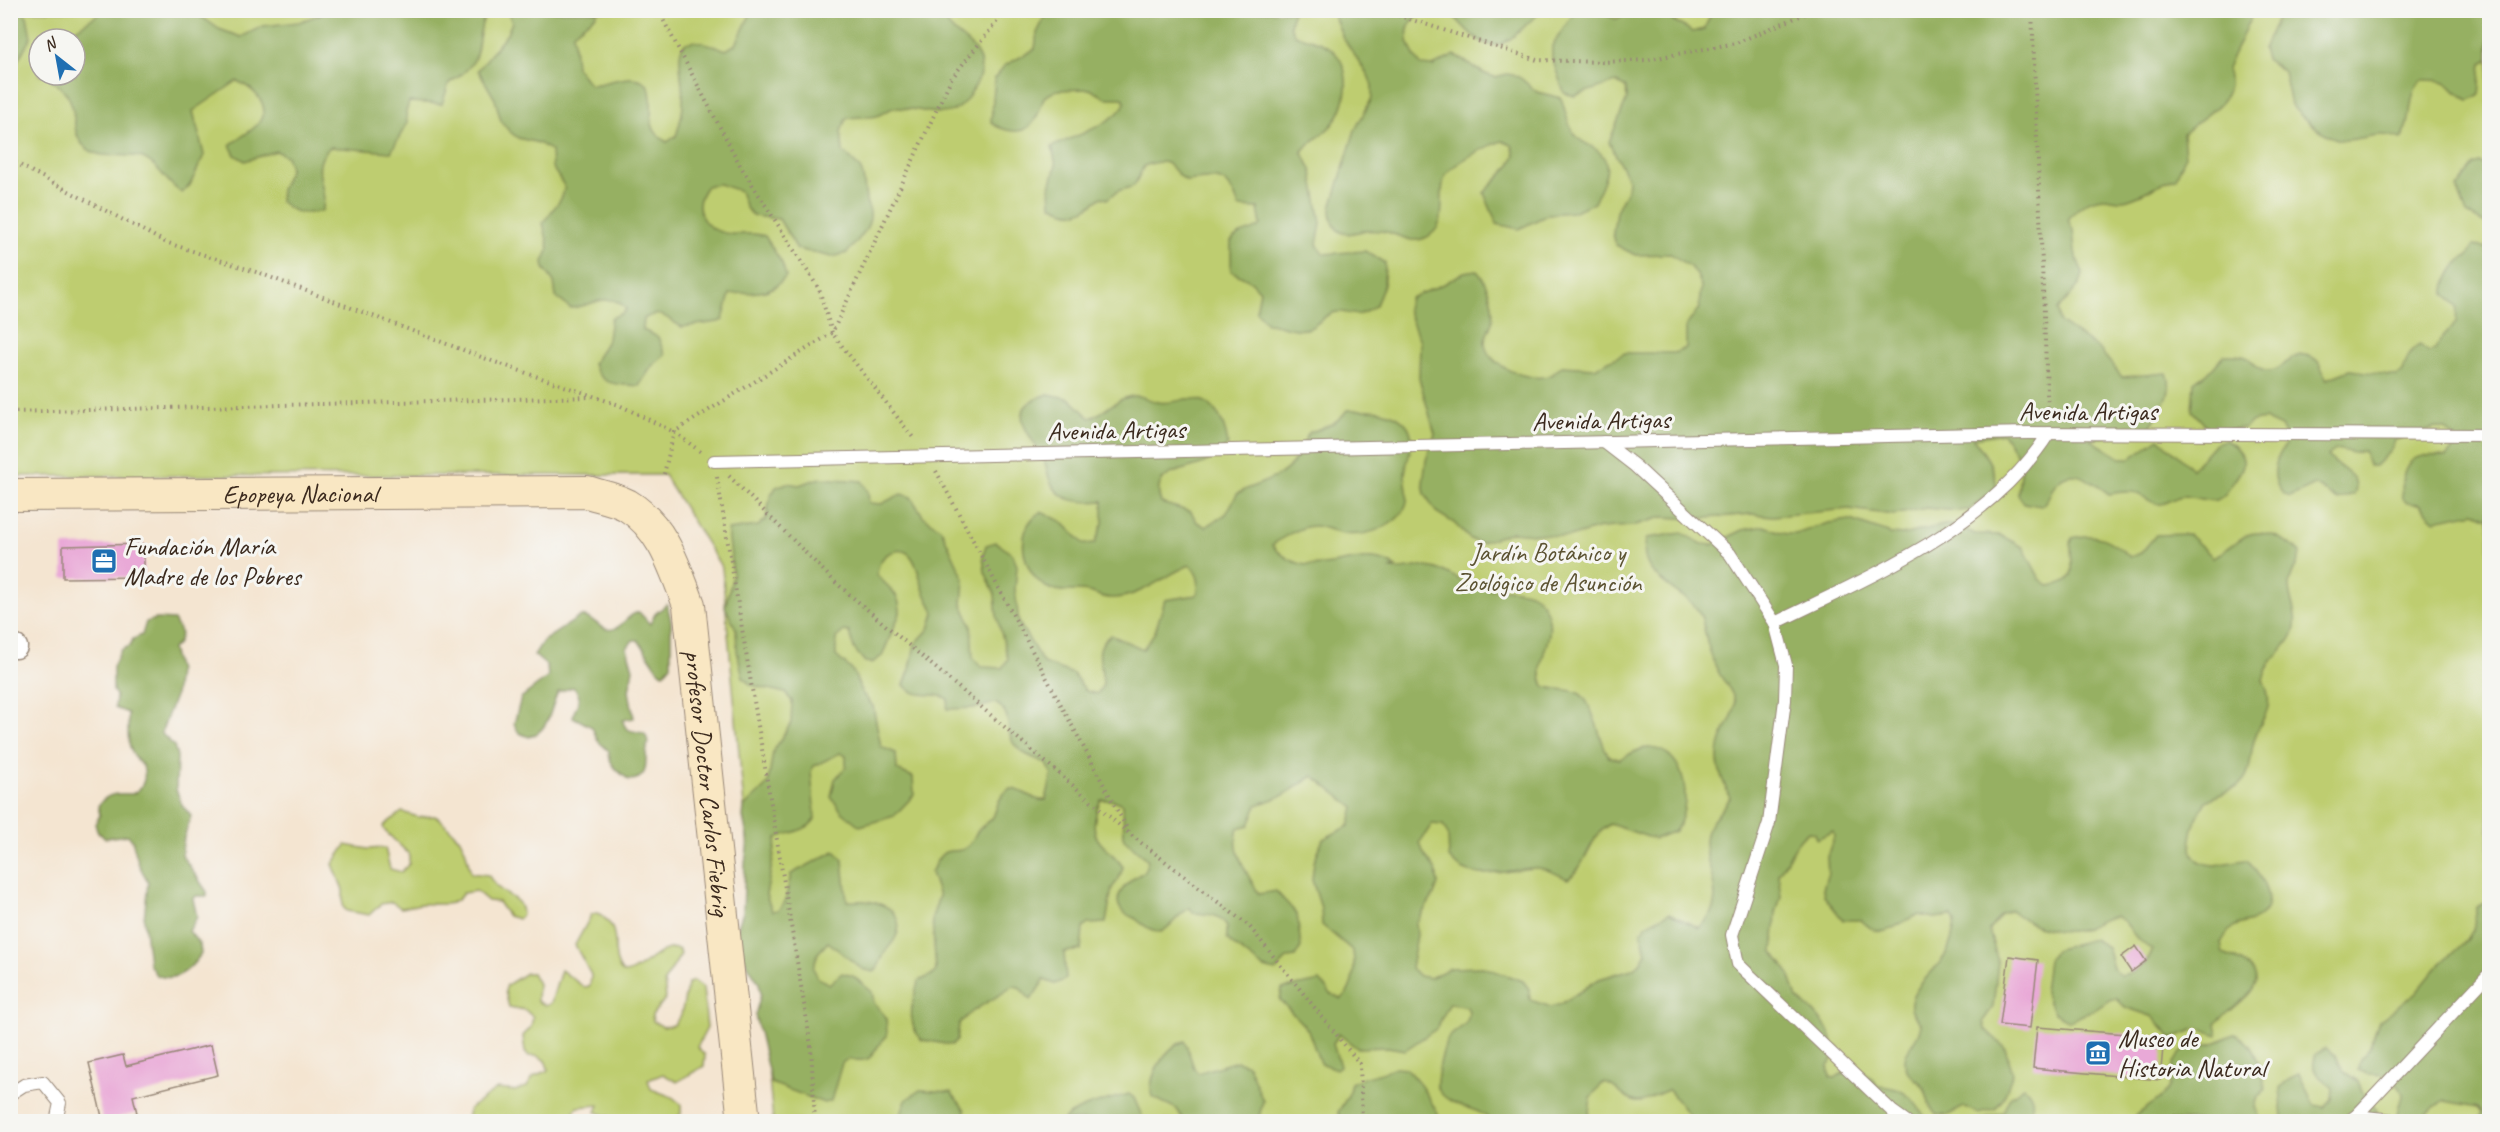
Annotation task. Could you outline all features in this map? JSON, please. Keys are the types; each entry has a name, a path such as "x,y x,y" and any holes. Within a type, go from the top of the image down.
{"street":[{"name":"Epopeya Nacional","path":"10,495 587,492"},
{"name":"profesor Doctor Carlos Fiebrig","path":"587,492 626,505 654,528 673,563 689,605 744,1122"}],"lane":[{"name":"Avenida Artigas","path":"714,461 2049,433 2490,435"},
{"path":"1775,623 1902,560 1972,514 2030,463 2049,433"},
{"path":"1604,442 1644,473 1730,554 1775,623 1786,665 1785,700 1769,824 1732,934 1737,964 1893,1113 1907,1122"},
{"path":"2351,1119 2490,973"},
{"path":"10,1094 24,1085 43,1082 60,1103 56,1122"},
{"path":"2351,1119 2411,1122"}],"path":[{"path":"658,10 741,167 819,289 832,333 928,456 1131,836"},
{"path":"664,474 674,432 832,333 951,79 1006,10"},
{"path":"1381,10 1536,60 1602,62 1646,60 1736,43 1814,10"},
{"path":"2032,10 2049,433"},
{"path":"10,160 165,242 259,273 595,397 674,432 714,461 835,582 1131,836 1249,926 1360,1064 1362,1122"},
{"path":"10,411 595,397"},
{"path":"714,461 811,1046 814,1122"}],"green space":[{"path":"11,10 22,11 27,16 29,27 27,27 27,44 14,67 11,87"},
{"path":"1713,10 2251,11 2251,17 2227,68 2228,91 2217,107 2183,134 2185,157 2176,178 2125,200 2104,198 2093,200 2079,208 2068,220 2073,230 2075,253 2083,274 2080,284 2058,310 2060,322 2100,350 2122,377 2167,373 2169,381 2168,396 2148,431 2090,439 2120,458 2131,458 2159,438 2192,469 2215,443 2225,440 2238,450 2242,456 2243,465 2223,496 2213,500 2183,496 2157,504 2132,492 2109,494 2082,476 2067,475 2054,486 2041,506 2024,503 2018,495 2021,462 2003,433 1973,438 1992,468 1996,488 1969,510 1926,508 1894,515 1849,509 1773,516 1752,514 1696,519 1663,517 1632,526 1600,528 1569,537 1512,532 1480,543 1470,539 1454,523 1436,512 1425,494 1423,483 1426,460 1435,434 1419,378 1420,342 1407,309 1410,298 1444,284 1464,272 1476,270 1487,287 1491,301 1493,316 1485,341 1488,352 1501,366 1533,377 1551,375 1562,366 1595,368 1625,353 1675,353 1686,348 1686,326 1699,308 1701,286 1697,275 1690,267 1671,254 1635,255 1616,245 1613,234 1616,211 1627,190 1628,179 1609,142 1627,99 1626,88 1616,82 1574,96 1564,93 1552,58 1552,46 1575,11 1597,11 1616,19 1631,11 1656,11 1693,32 1704,29"},
{"name":"Jardín Botánico y Zoológico de Asunción","path":"10,11 2489,11 2489,1121 773,1121 722,568 664,475 11,476"},
{"path":"103,11 193,11 219,29 241,37 263,26 299,22 329,11 487,11 482,23 475,58 470,66 449,83 442,104 409,102 406,112 407,123 391,152 330,147 323,155 319,171 324,202 322,211 310,213 290,209 280,201 281,190 290,168 286,156 276,151 245,161 235,155 230,145 257,125 264,112 263,105 255,93 237,81 193,111 204,155 190,185 182,193 152,163 140,157 110,156 89,150 79,140 69,98 60,87 87,87 87,27 79,27"},
{"path":"504,11 597,11 596,15 573,33 576,67 590,85 627,78 641,80 646,84 651,95 653,127 658,135 667,142 676,136 682,112 681,49 686,43 694,41 726,50 736,44 752,11 942,11 949,26 977,54 981,69 974,88 964,103 947,113 894,108 877,116 846,119 841,131 843,152 862,173 870,213 869,224 847,253 832,257 797,249 779,219 754,216 746,208 740,191 719,184 707,186 699,203 702,218 707,224 721,232 765,236 782,263 786,276 780,283 767,290 730,294 723,320 718,322 682,327 660,315 644,319 643,330 658,337 665,355 652,366 639,386 618,384 601,377 593,364 608,339 611,318 623,313 626,309 613,300 570,308 556,297 554,282 544,268 543,262 549,248 543,223 561,199 565,187 552,167 551,151 539,143 518,138 501,121 495,99 478,70 507,34 512,22 508,13"},
{"path":"1048,11 1293,11 1290,26 1295,35 1330,48 1338,56 1346,76 1345,98 1336,119 1302,151 1312,172 1321,223 1317,244 1323,254 1365,251 1385,263 1384,285 1376,305 1357,315 1344,312 1332,313 1306,329 1267,323 1256,311 1260,291 1252,282 1231,271 1231,242 1237,236 1261,225 1258,208 1239,207 1231,188 1220,180 1187,181 1166,163 1144,166 1134,186 1118,191 1107,199 1102,197 1078,212 1051,205 1050,187 1056,165 1052,147 1103,124 1120,111 1125,103 1123,98 1106,98 1090,89 1057,90 1044,97 1033,123 1022,130 1007,130 991,122 995,78 1004,66 1035,49 1037,33"},
{"path":"1332,11 1427,11 1412,21 1408,35 1411,50 1421,65 1433,66 1455,55 1485,74 1495,77 1507,74 1518,76 1537,92 1561,98 1574,134 1598,151 1606,163 1603,183 1594,203 1572,212 1549,214 1519,229 1497,224 1484,193 1509,167 1515,155 1512,145 1502,141 1470,156 1455,166 1445,177 1441,218 1433,233 1425,238 1413,240 1381,231 1347,234 1339,231 1333,223 1331,208 1355,130 1372,98 1372,85 1368,75 1343,38"},
{"path":"1443,11 1543,11 1506,42 1497,45 1477,39 1452,15"},
{"path":"2271,11 2489,11 2489,59 2482,63 2479,96 2469,100 2447,83 2422,80 2414,94 2408,125 2401,139 2385,135 2345,140 2331,137 2308,122 2291,105 2284,72 2266,59 2263,49 2277,18"},
{"path":"2479,163 2489,166 2489,226 2467,214 2457,188 2474,165"},
{"path":"2473,246 2489,248 2489,518 2474,512 2435,520 2419,504 2407,503 2403,499 2403,476 2410,462 2424,456 2446,457 2453,449 2454,438 2446,429 2436,428 2395,440 2390,451 2375,466 2369,466 2364,451 2353,453 2334,451 2328,456 2352,477 2356,487 2354,494 2338,500 2315,485 2290,497 2281,492 2275,479 2277,460 2287,437 2281,427 2264,419 2253,421 2244,428 2211,431 2192,411 2194,382 2213,368 2224,355 2245,357 2264,371 2279,368 2295,357 2307,356 2317,360 2327,379 2350,370 2397,376 2403,372 2413,350 2420,345 2429,352 2435,350 2443,336 2456,323 2457,306 2445,294 2446,284 2459,262 2468,256"},
{"path":"1049,394 1070,399 1090,418 1122,399 1133,396 1161,403 1196,399 1211,405 1224,426 1228,444 1209,460 1163,479 1159,493 1161,503 1191,512 1197,522 1206,527 1226,514 1237,494 1283,473 1296,458 1310,432 1335,422 1347,410 1387,412 1395,415 1407,425 1411,443 1405,474 1407,501 1402,513 1396,519 1380,529 1352,535 1321,527 1302,528 1272,545 1288,558 1303,564 1319,565 1365,559 1381,560 1396,567 1391,569 1434,568 1473,586 1518,590 1537,597 1544,606 1549,620 1541,669 1544,686 1574,691 1583,697 1592,711 1609,757 1620,759 1646,748 1663,751 1679,769 1684,782 1684,809 1675,831 1654,839 1610,824 1597,836 1580,866 1568,879 1541,868 1490,874 1469,872 1458,867 1449,858 1448,835 1443,825 1432,824 1420,842 1423,852 1436,871 1438,884 1434,895 1416,923 1417,935 1411,968 1419,976 1430,978 1450,968 1483,967 1523,981 1529,989 1530,1000 1551,1007 1561,1004 1599,979 1632,969 1641,962 1646,953 1641,931 1649,923 1669,913 1699,928 1709,917 1714,905 1715,893 1705,845 1706,834 1710,824 1730,798 1719,766 1718,750 1733,715 1735,703 1733,694 1712,659 1702,619 1697,609 1656,576 1648,565 1645,553 1647,538 1682,533 1702,544 1712,545 1743,530 1764,526 1786,534 1796,534 1828,523 1850,520 1891,534 1902,535 1944,525 1955,525 1975,534 2000,535 2023,547 2040,579 2049,586 2060,584 2071,575 2072,538 2081,536 2104,539 2130,557 2141,553 2156,535 2188,534 2213,557 2249,534 2266,534 2284,540 2300,553 2289,584 2295,628 2289,641 2265,672 2263,680 2267,691 2268,708 2255,736 2246,777 2235,788 2206,801 2193,829 2191,839 2191,849 2195,857 2202,862 2218,865 2247,860 2263,882 2268,899 2267,907 2254,920 2232,928 2221,943 2223,954 2242,962 2252,970 2256,978 2254,987 2216,1023 2218,1035 2197,1028 2172,1039 2154,1017 2125,1007 2117,999 2111,999 2096,1009 2069,1021 2054,1013 2044,992 2048,960 2055,950 2093,939 2107,947 2113,968 2120,976 2140,967 2148,959 2152,950 2138,940 2125,922 2116,916 2085,928 2066,931 2036,925 2011,910 2001,915 1989,930 1998,962 1993,1007 1983,1021 1985,1029 2005,1048 2013,1073 2003,1099 1995,1109 1978,1113 1964,1107 1948,1115 1937,1115 1931,1108 1923,1087 1907,1070 1905,1057 1921,1024 1912,1012 1911,1002 1918,988 1946,953 1955,921 1952,916 1934,918 1918,915 1883,932 1877,931 1861,920 1843,920 1824,896 1823,889 1828,873 1827,857 1834,836 1833,831 1817,839 1815,833 1809,832 1797,844 1778,874 1781,896 1776,913 1773,952 1789,973 1797,999 1820,1018 1833,1044 1839,1048 1828,1066 1830,1077 1835,1078 1853,1070 1864,1072 1878,1086 1896,1089 1908,1096 1928,1122 1720,1122 1717,1118 1691,1118 1669,1090 1645,1101 1637,1102 1603,1083 1591,1097 1588,1121 1490,1121 1479,1112 1449,1100 1437,1087 1445,1046 1449,1037 1467,1021 1469,1012 1467,1007 1450,1003 1436,1029 1405,1050 1388,1047 1357,1048 1339,1034 1333,1044 1340,1066 1336,1069 1320,1063 1308,1030 1280,1000 1282,989 1320,981 1331,994 1341,999 1346,995 1353,977 1353,951 1322,925 1321,908 1312,880 1314,862 1323,839 1349,826 1354,808 1313,776 1284,795 1257,805 1249,825 1238,828 1236,836 1239,854 1259,894 1276,891 1297,914 1301,947 1295,957 1288,958 1275,971 1264,968 1231,943 1227,938 1227,927 1217,917 1193,913 1190,908 1161,932 1147,927 1123,912 1118,900 1120,894 1128,883 1144,872 1148,860 1124,839 1123,804 1113,800 1101,800 1095,816 1096,834 1098,840 1123,867 1119,879 1112,888 1106,923 1088,924 1083,928 1081,950 1064,952 1066,979 1055,984 1044,980 1031,1000 1019,987 1013,986 965,1018 959,1024 957,1040 952,1045 922,1040 913,1027 912,1012 919,981 934,974 936,970 932,918 939,896 931,873 936,862 946,852 964,849 969,845 979,829 993,817 1000,798 1009,789 1036,799 1046,800 1052,774 1047,764 1025,754 1014,744 1009,733 1005,712 995,703 977,708 947,709 948,699 943,696 914,693 904,685 915,644 929,629 934,613 914,561 904,551 897,551 883,558 877,572 877,575 896,595 900,606 900,613 882,656 872,663 865,662 854,649 849,632 844,631 836,638 836,656 853,671 862,693 873,706 881,747 896,753 897,770 913,777 914,795 894,816 860,826 842,812 831,797 835,779 846,767 846,756 840,753 814,766 811,771 815,819 803,829 777,838 766,895 772,911 778,910 785,902 791,874 835,851 843,860 847,901 876,903 892,911 898,923 898,931 874,972 862,969 828,942 818,953 813,968 818,978 829,984 842,973 853,976 872,992 874,1003 886,1017 887,1036 869,1058 848,1059 842,1063 831,1101 824,1103 771,1083 755,1015 761,994 759,983 741,954 736,932 743,912 748,841 743,817 744,807 768,784 773,752 791,723 792,701 785,693 751,685 743,677 737,651 736,629 725,607 733,575 728,530 758,526 766,519 770,497 776,487 787,483 799,485 820,478 862,481 868,492 869,503 881,504 901,494 911,497 923,516 941,529 964,579 962,604 971,624 973,658 981,667 1002,668 1008,659 997,617 995,594 985,572 983,556 986,545 996,542 1013,555 1017,566 1015,589 1019,623 1043,663 1073,674 1086,691 1097,694 1103,685 1100,651 1105,640 1111,635 1143,649 1155,632 1165,600 1197,595 1198,579 1190,565 1135,593 1111,598 1083,591 1053,590 1039,581 1027,562 1024,550 1026,528 1032,519 1041,512 1061,521 1084,544 1095,543 1103,523 1103,501 1071,500 1064,497 1053,486 1043,459 1025,428 1023,412 1026,406 1035,399"},
{"path":"667,604 671,621 671,665 664,673 659,671 638,640 633,640 627,648 633,669 629,691 634,718 623,720 627,729 644,733 647,739 646,765 642,776 629,780 615,768 610,760 609,751 598,741 592,727 573,717 579,698 573,687 558,692 541,730 529,737 519,733 514,724 521,698 548,677 547,666 534,655 543,641 581,616 611,630 634,613 639,612 650,624 655,614"},
{"path":"156,619 174,620 181,634 178,643 172,649 178,671 175,696 161,733 174,746 177,756 176,789 182,805 191,816 183,841 182,855 207,892 207,896 195,896 193,899 197,917 189,931 200,945 201,954 182,974 170,977 156,975 149,964 144,919 148,882 139,865 132,840 128,835 105,838 98,832 95,824 100,815 98,806 105,798 117,794 132,794 143,783 145,775 143,766 130,748 128,713 115,708 113,667 121,650 130,646 133,639 142,635 146,622"},
{"path":"402,812 418,817 435,816 440,819 460,839 471,873 488,875 495,885 518,902 522,915 518,919 508,916 498,902 488,901 476,891 463,893 454,902 444,904 420,904 401,908 392,902 381,904 369,915 347,911 343,907 343,890 333,864 346,845 368,849 385,848 390,869 401,872 409,864 409,854 385,831 383,826"},
{"path":"2489,901 2489,1121 2479,1121 2482,1112 2478,1107 2444,1101 2423,1116 2413,1120 2397,1119 2403,1097 2401,1090 2390,1075 2368,1074 2358,1070 2360,1059 2369,1049 2379,1021 2417,992 2438,966 2467,940 2473,930 2477,907"},
{"path":"598,913 612,927 616,958 623,973 631,972 670,949 678,949 681,954 664,982 666,998 652,1015 653,1021 663,1027 674,1025 681,1015 688,983 694,981 703,988 707,1028 697,1047 705,1055 704,1066 677,1082 663,1074 648,1080 651,1089 672,1097 681,1104 681,1114 673,1121 634,1121 627,1117 616,1119 596,1112 599,1105 578,1107 574,1111 576,1121 467,1121 469,1109 497,1089 515,1091 527,1087 533,1077 548,1070 542,1058 528,1056 525,1052 523,1036 531,1027 533,1017 525,1010 509,1007 505,991 507,985 526,973 532,973 538,984 537,1001 546,1006 551,1003 561,970 584,987 590,986 591,975 575,945 592,914"},
{"path":"2234,1034 2247,1043 2256,1057 2266,1089 2258,1097 2255,1107 2260,1118 2267,1121 2131,1121 2167,1091 2174,1064 2182,1052 2192,1047 2217,1042"},
{"path":"1185,1041 1194,1068 1198,1073 1237,1061 1248,1065 1263,1101 1259,1117 1236,1122 1184,1121 1177,1109 1152,1097 1152,1081 1159,1064 1171,1049"},
{"path":"2326,1048 2335,1055 2344,1072 2358,1081 2365,1098 2377,1110 2376,1121 2280,1122 2283,1116 2280,1088 2288,1079 2299,1074 2314,1105 2325,1107 2332,1099 2333,1088 2317,1074 2314,1066 2316,1054"},
{"path":"1395,1067 1405,1068 1420,1084 1440,1121 1341,1121 1338,1112 1348,1096 1351,1083"},
{"path":"2024,1087 2031,1095 2032,1108 2023,1121 1976,1121 2003,1112 2010,1097"},
{"path":"920,1090 951,1092 965,1110 965,1121 898,1121 906,1100"},
{"path":"1129,1094 1134,1098 1144,1121 1063,1121 1084,1108"}],"building":[{"name":"Fundación María Madre de los Pobres","path":"144,544 144,577 63,578 63,546"},
{"path":"2136,946 2146,961 2131,972 2121,957"},
{"path":"2009,956 2038,960 2030,1028 2000,1025"},
{"name":"Museo de Historia Natural","path":"2037,1027 2164,1037 2160,1080 2033,1068"},
{"path":"211,1045 218,1075 133,1096 137,1113 103,1121 89,1063 123,1055 126,1066"}],"place":[{"name":"Fundación María Madre de los Pobres","path":"104,561"},
{"name":"Museo de Historia Natural","path":"2098,1053"}]}
